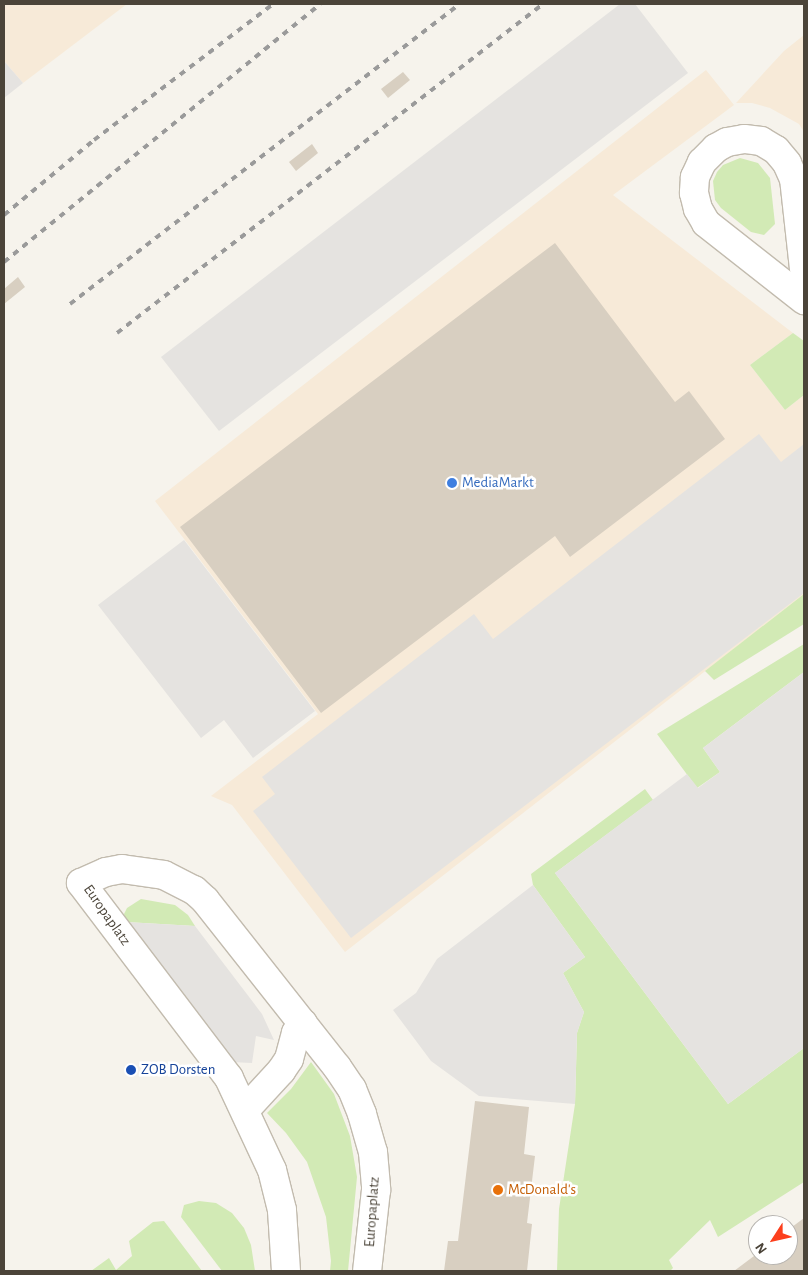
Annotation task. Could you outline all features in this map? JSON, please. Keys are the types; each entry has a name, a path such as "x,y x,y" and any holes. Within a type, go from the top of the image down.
{"street":[{"path":"804,269 794,179 787,163 776,150 761,141 744,139 727,142 716,148 702,162 695,177 694,193 698,209 706,223 804,300"},
{"name":"Europaplatz","path":"286,1271 282,1210 272,1170 246,1109 229,1078 81,883 106,872 122,869 164,875 184,884 205,900 352,1089 368,1132 376,1172 376,1190 367,1271"},
{"path":"246,1109 281,1071 289,1059 296,1033 302,1023"}],"shaded area":[{"path":"4,4 127,4 23,83 4,61"},
{"path":"620,4 635,4 688,73 219,431 161,357"},
{"path":"804,35 804,132 799,124 770,108 752,103 736,103 784,51"},
{"path":"4,61 23,83 4,98"},
{"path":"706,70 734,105 613,195 793,333 750,365 785,410 804,395 804,594 345,952 232,805 211,796 318,714 155,501"},
{"path":"759,434 781,462 804,444 804,593 351,938 253,811 275,794 262,777 474,614 493,639"},
{"path":"184,540 315,711 253,758 224,720 201,738 98,605"},
{"path":"804,672 804,1048 728,1104 555,873 687,774 698,788 720,772 703,748"},
{"path":"533,885 585,957 563,973 584,1012 577,1033 575,1104 479,1096 431,1061 393,1010 416,993 437,959"},
{"path":"126,922 195,926 262,1014 274,1040 256,1036 252,1063 231,1062"}],"green space":[{"path":"740,158 758,163 770,178 775,224 764,235 751,232 721,208 715,200 713,181 717,172 723,165"},
{"path":"793,333 804,341 804,395 785,410 750,365"},
{"path":"804,594 804,624 714,680 705,671"},
{"path":"804,644 804,672 703,748 720,772 697,788 657,734"},
{"path":"645,789 653,800 555,873 728,1104 804,1048 804,1182 752,1215 748,1215 748,1218 718,1237 710,1220 669,1260 673,1268 670,1271 557,1271 559,1209 575,1104 577,1033 584,1012 563,973 585,957 533,885 531,874"},
{"path":"141,899 175,905 188,915 195,926 126,922 124,914 127,908"},
{"path":"311,1062 334,1094 350,1136 357,1177 348,1271 330,1271 331,1261 326,1217 307,1162 286,1133 267,1113 291,1089"},
{"path":"199,1201 216,1203 232,1213 244,1228 251,1245 255,1271 222,1271 181,1217 184,1205"},
{"path":"164,1221 202,1271 91,1271 109,1258 116,1270 132,1256 129,1241 153,1222"}],"building":[{"path":"403,72 410,80 388,98 381,89"},
{"path":"312,144 318,153 296,171 289,162"},
{"name":"MediaMarkt","path":"555,243 675,402 689,391 725,439 570,557 555,536 321,713 180,527"},
{"path":"18,277 25,287 4,304 4,289"},
{"name":"McDonald's","path":"475,1101 529,1107 524,1154 535,1156 527,1223 532,1224 527,1271 444,1271 448,1241 458,1241"},
{"path":"804,1218 804,1271 734,1271 748,1260 748,1265 798,1265 798,1222"}],"railway":[{"path":"4,215 94,140 273,4"},
{"path":"4,262 320,4"},
{"path":"70,304 460,4"},
{"path":"117,333 543,4"}],"place":[{"name":"MediaMarkt","path":"452,483"},
{"name":"ZOB Dorsten","path":"131,1070"},
{"name":"McDonald's","path":"498,1190"}]}
